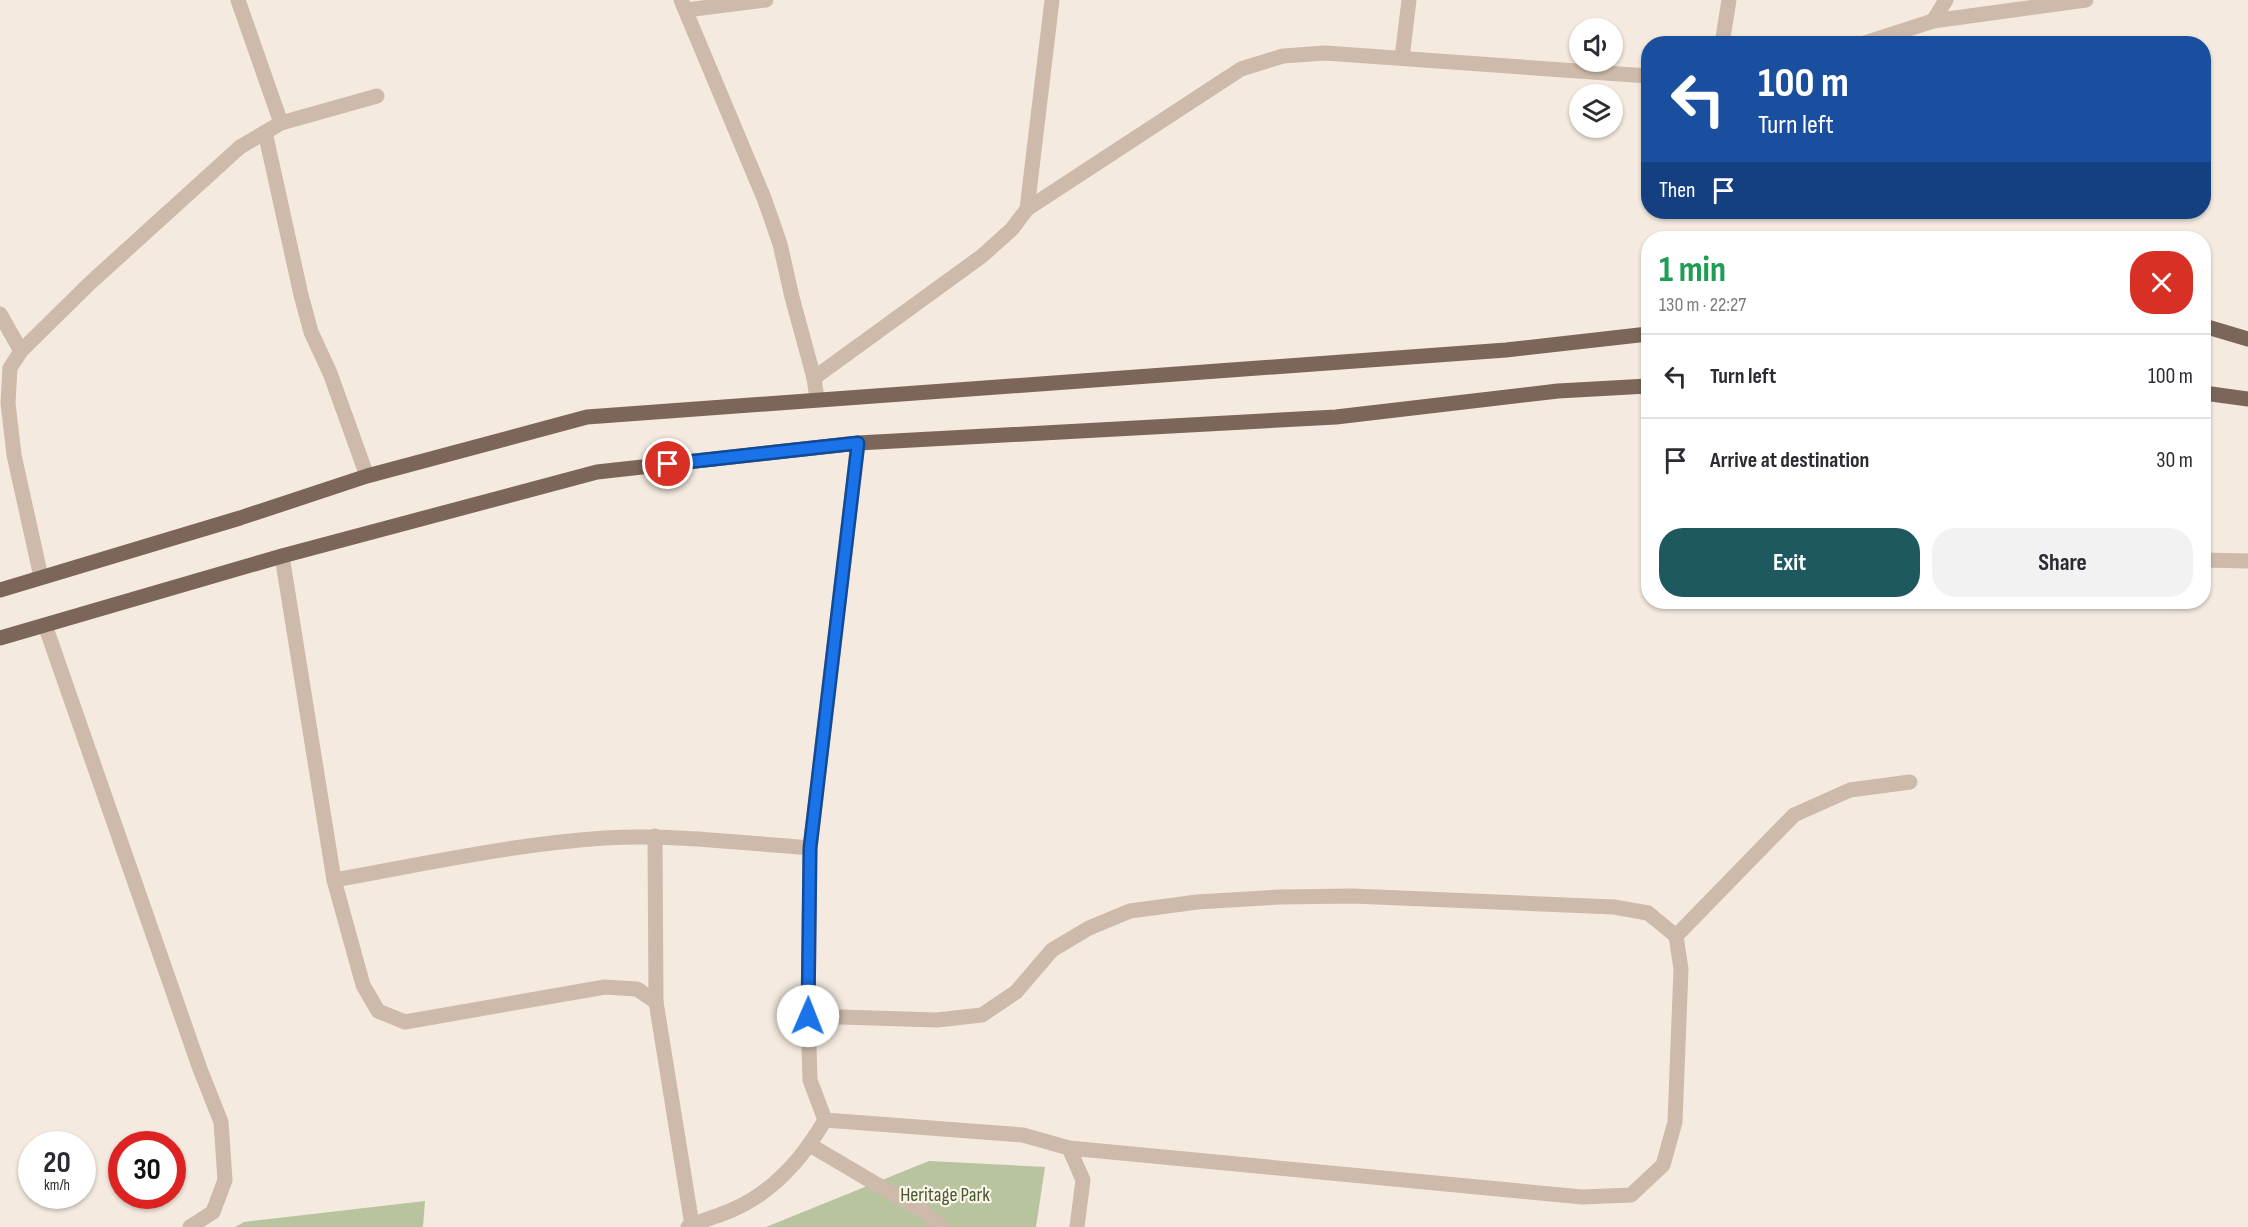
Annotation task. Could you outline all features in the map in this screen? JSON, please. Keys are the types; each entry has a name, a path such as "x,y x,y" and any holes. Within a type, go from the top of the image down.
{"main road":[{"path":"2211,328 2248,339"},
{"path":"0,590 240,518 367,476 587,417 1506,350 1641,335"},
{"path":"0,638 282,556 597,472 858,443 1336,417 1558,391 1641,386"},
{"path":"2211,394 2248,399"}],"street":[{"path":"238,0 281,123"},
{"path":"766,0 684,5 780,244 818,399"},
{"path":"1027,209 1052,0"},
{"path":"1402,58 1409,0"},
{"path":"1723,36 1729,0"},
{"path":"1934,21 1946,0"},
{"path":"1887,36 1934,21 2086,0"},
{"path":"814,378 982,256 1012,229 1027,209 1241,69 1283,56 1325,53 1641,75"},
{"path":"41,577 14,455 8,403 10,368 21,351 89,284 240,147 281,123 377,96"},
{"path":"265,132 311,332 330,373 367,476"},
{"path":"0,314 21,351"},
{"path":"825,1120 810,1080 808,1016 810,848 858,443"},
{"path":"282,556 334,880 363,985 378,1011 405,1022 605,987 637,989 656,1002"},
{"path":"2211,560 2248,561"},
{"path":"45,625 200,1069 221,1122 225,1180 213,1212 190,1227"},
{"path":"1676,936 1794,815 1851,790 1910,782"},
{"path":"334,880 547,843 605,838 655,836 810,848"},
{"path":"655,836 656,1002 690,1226 734,1209 775,1185 810,1145 825,1120"},
{"path":"808,1016 936,1020 982,1015 1016,992 1052,950 1089,928 1130,910 1197,902 1280,897 1353,896 1614,907 1648,913 1676,936 1681,969 1675,1122 1663,1165 1631,1195 1582,1197 1070,1148 1023,1135 825,1120"},
{"path":"810,1145 927,1214 942,1227"},
{"path":"1070,1148 1083,1180 1077,1227"}],"green space":[{"name":"Heritage Park","path":"929,1161 1045,1167 1036,1227 766,1227"},
{"path":"425,1201 423,1227 235,1227 244,1222"}],"route":[{"path":"668,464 858,443 810,848 808,1016"}]}
